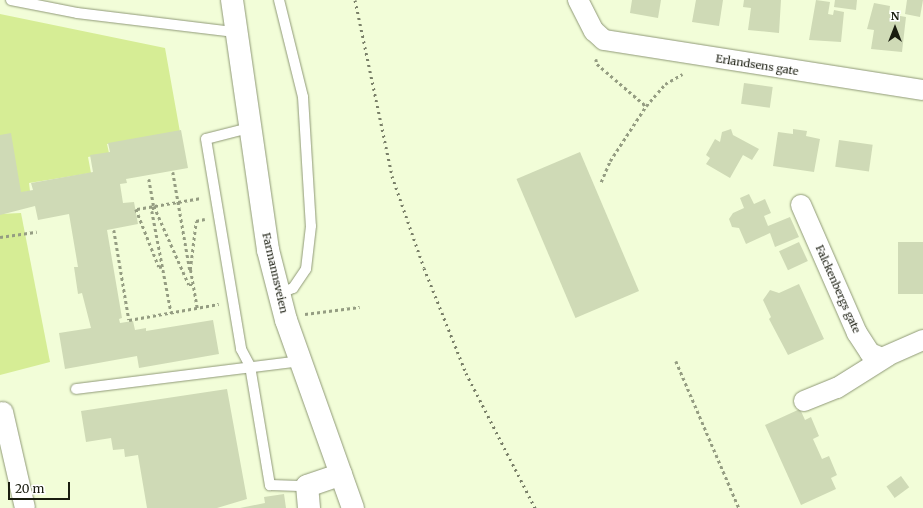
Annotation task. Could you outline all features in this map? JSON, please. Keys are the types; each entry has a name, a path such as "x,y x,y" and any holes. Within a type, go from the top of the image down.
{"main road":[{"name":"Farmannsveien","path":"232,0 235,32 268,250 279,294 300,361 341,474 349,507"},
{"path":"309,508 307,486 341,474"}],"street":[{"path":"578,0 594,31"},
{"name":"Erlandsens gate","path":"594,31 604,40 632,46 923,90"},
{"name":"Falckenbergs gate","path":"801,205 857,333 870,353 882,358 888,356"},
{"path":"804,402 837,388 888,356 923,340"},
{"path":"3,412 25,508"}],"lane":[{"path":"11,0 77,13 235,32"},
{"path":"278,0 303,97 311,226 306,269 293,288 279,294"},
{"path":"249,128 206,139 241,349 250,366 270,485 307,486"},
{"path":"76,389 250,366 300,361"}],"path":[{"path":"594,31 597,64 646,106"},
{"path":"601,182 610,161 646,106 664,84 684,72"},
{"path":"173,172 197,308"},
{"path":"149,179 154,206 189,285 192,285"},
{"path":"164,266 159,267 136,209 192,200"},
{"path":"154,206 153,218 164,266 171,312"},
{"path":"190,270 196,221 219,216"},
{"path":"114,230 129,320 233,302"},
{"path":"0,237 37,232"},
{"path":"310,312 360,307"},
{"path":"676,361 739,508"}],"green space":[{"path":"0,14 165,48 180,132 107,144 109,153 88,157 91,173 29,183 30,191 20,193 0,137"},
{"path":"21,213 50,362 0,375 0,214"}],"building":[{"path":"632,0 661,0 658,18 630,13"},
{"path":"696,0 723,0 719,26 692,22"},
{"path":"744,0 781,0 779,33 748,30 751,8 743,7"},
{"path":"816,0 830,2 828,14 833,15 834,10 844,12 841,42 809,40"},
{"path":"835,0 857,0 856,10 834,7"},
{"path":"907,0 923,0 920,17 905,14"},
{"path":"874,3 890,6 889,14 906,17 902,52 871,49 874,30 867,29"},
{"path":"744,83 773,87 770,108 741,104"},
{"path":"731,129 733,135 759,149 752,160 743,155 730,178 706,164 710,158 706,155 715,139 720,142 722,132"},
{"path":"793,129 807,131 806,136 820,139 814,172 773,166 778,132 793,134"},
{"path":"181,130 188,168 126,179 127,183 120,184 123,203 134,202 138,224 107,230 122,318 119,319 120,323 133,321 135,330 146,328 146,331 213,320 219,354 139,368 137,356 65,369 59,333 91,328 82,293 78,294 74,267 78,267 69,214 38,220 35,206 0,215 0,135 11,133 21,192 33,190 31,183 93,172 90,155 110,152 108,143"},
{"path":"839,140 873,145 869,171 835,167"},
{"path":"580,152 639,291 575,318 516,179"},
{"path":"749,194 754,204 765,199 771,213 764,216 768,226 790,217 799,237 775,247 770,233 746,244 739,228 732,227 729,219 733,213 744,208 740,198"},
{"path":"799,242 808,261 788,270 779,251"},
{"path":"898,242 923,242 923,294 898,294"},
{"path":"799,284 824,339 788,355 769,319 771,317 763,300 770,290 779,293"},
{"path":"227,389 247,499 217,508 147,508 138,455 125,457 124,449 113,450 111,438 86,442 81,411"},
{"path":"800,409 805,420 811,417 819,436 813,439 822,459 829,456 837,475 831,478 836,489 801,505 765,425"},
{"path":"901,476 909,487 895,498 886,487"},
{"path":"284,494 286,508 240,508 265,503 264,497"}],"railway":[{"path":"355,0 392,176 424,268 466,373 535,508"}]}
